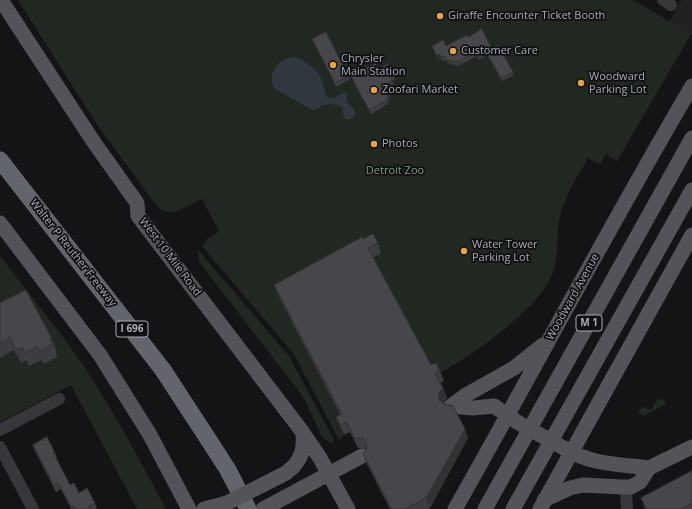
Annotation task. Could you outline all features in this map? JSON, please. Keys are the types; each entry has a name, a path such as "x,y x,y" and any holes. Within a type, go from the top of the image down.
{"highway":[{"name":"Walter P Reuther Freeway","path":"0,160 163,370 228,470 248,509"}],"main road":[{"name":"West 10 Mile Road","path":"1,0 93,141 137,203 138,216 243,352 303,433 348,509"},
{"name":"Woodward Avenue","path":"455,509 513,419 549,341 578,286 692,86"},
{"name":"M 1","path":"485,509 692,138"},
{"name":"M 1","path":"513,509 692,190"},
{"path":"0,223 100,355 150,435 189,509"},
{"path":"542,505 567,450 692,235"},
{"path":"549,341 514,368 466,395 451,406 473,408 494,406 513,419 567,450 606,464 649,468"},
{"path":"204,509 235,499 286,473 299,459 304,448 303,433"},
{"path":"542,505 570,488 584,485 626,488 640,482 649,468 692,447"},
{"path":"263,509 362,456"}],"street":[{"path":"0,430 59,399"},
{"path":"0,447 33,509"},
{"path":"626,488 627,509"}],"shaded area":[{"path":"681,0 692,0 692,36 669,22"},
{"path":"295,57 307,63 317,72 322,80 326,96 334,98 344,92 347,94 347,102 354,109 355,115 347,120 343,116 342,107 329,104 312,110 274,88 272,82 273,71 279,63"}],"green space":[{"name":"Detroit Zoo","path":"18,0 633,0 691,34 617,161 606,154 600,164 588,158 579,173 567,196 561,212 554,270 548,283 536,300 496,335 454,365 340,426 344,435 339,440 294,354 203,247 206,240 219,231 202,199 179,211 173,212 162,210 156,205 98,126"},
{"path":"198,250 289,356 334,440 332,441 333,444 322,437 307,404 298,390 203,267 199,261"},
{"path":"0,256 81,361 130,442 166,509 137,509 71,385 0,422"},
{"path":"658,398 666,402 666,404 644,416 639,413 639,410 643,407 651,410"}],"building":[{"path":"482,29 492,49 478,56 476,52 457,62 447,60 445,56 442,57 440,54 437,56 432,46 443,40 446,46 467,35 468,37"},
{"name":"Chrysler Main Station","path":"326,32 348,76 335,83 312,39"},
{"path":"498,45 513,72 501,78 486,52"},
{"name":"Zoofari Market","path":"376,63 379,69 387,64 394,76 391,78 392,81 389,82 391,86 386,101 369,110 351,76"},
{"path":"373,234 378,243 368,248 431,365 436,363 440,371 435,374 443,388 439,393 439,400 444,404 453,406 465,429 426,498 405,509 392,509 363,454 367,447 366,442 363,438 355,438 346,422 341,425 336,417 342,414 274,285 362,237 363,239"},
{"path":"26,290 52,339 50,340 53,344 39,351 37,347 25,353 22,347 16,350 10,337 0,343 0,303"},
{"path":"47,437 70,485 74,483 79,493 87,488 95,503 89,506 90,509 75,509 74,506 72,507 58,483 54,485 33,445"},
{"path":"692,471 692,503 683,508 684,509 647,509 641,498"}],"place":[{"name":"Giraffe Encounter Ticket Booth","path":"440,16"},
{"name":"Customer Care","path":"453,51"},
{"name":"Chrysler Main Station","path":"333,65"},
{"name":"Woodward Parking Lot","path":"581,83"},
{"name":"Zoofari Market","path":"374,90"},
{"name":"Photos","path":"374,144"},
{"name":"Water Tower Parking Lot","path":"464,251"}]}
